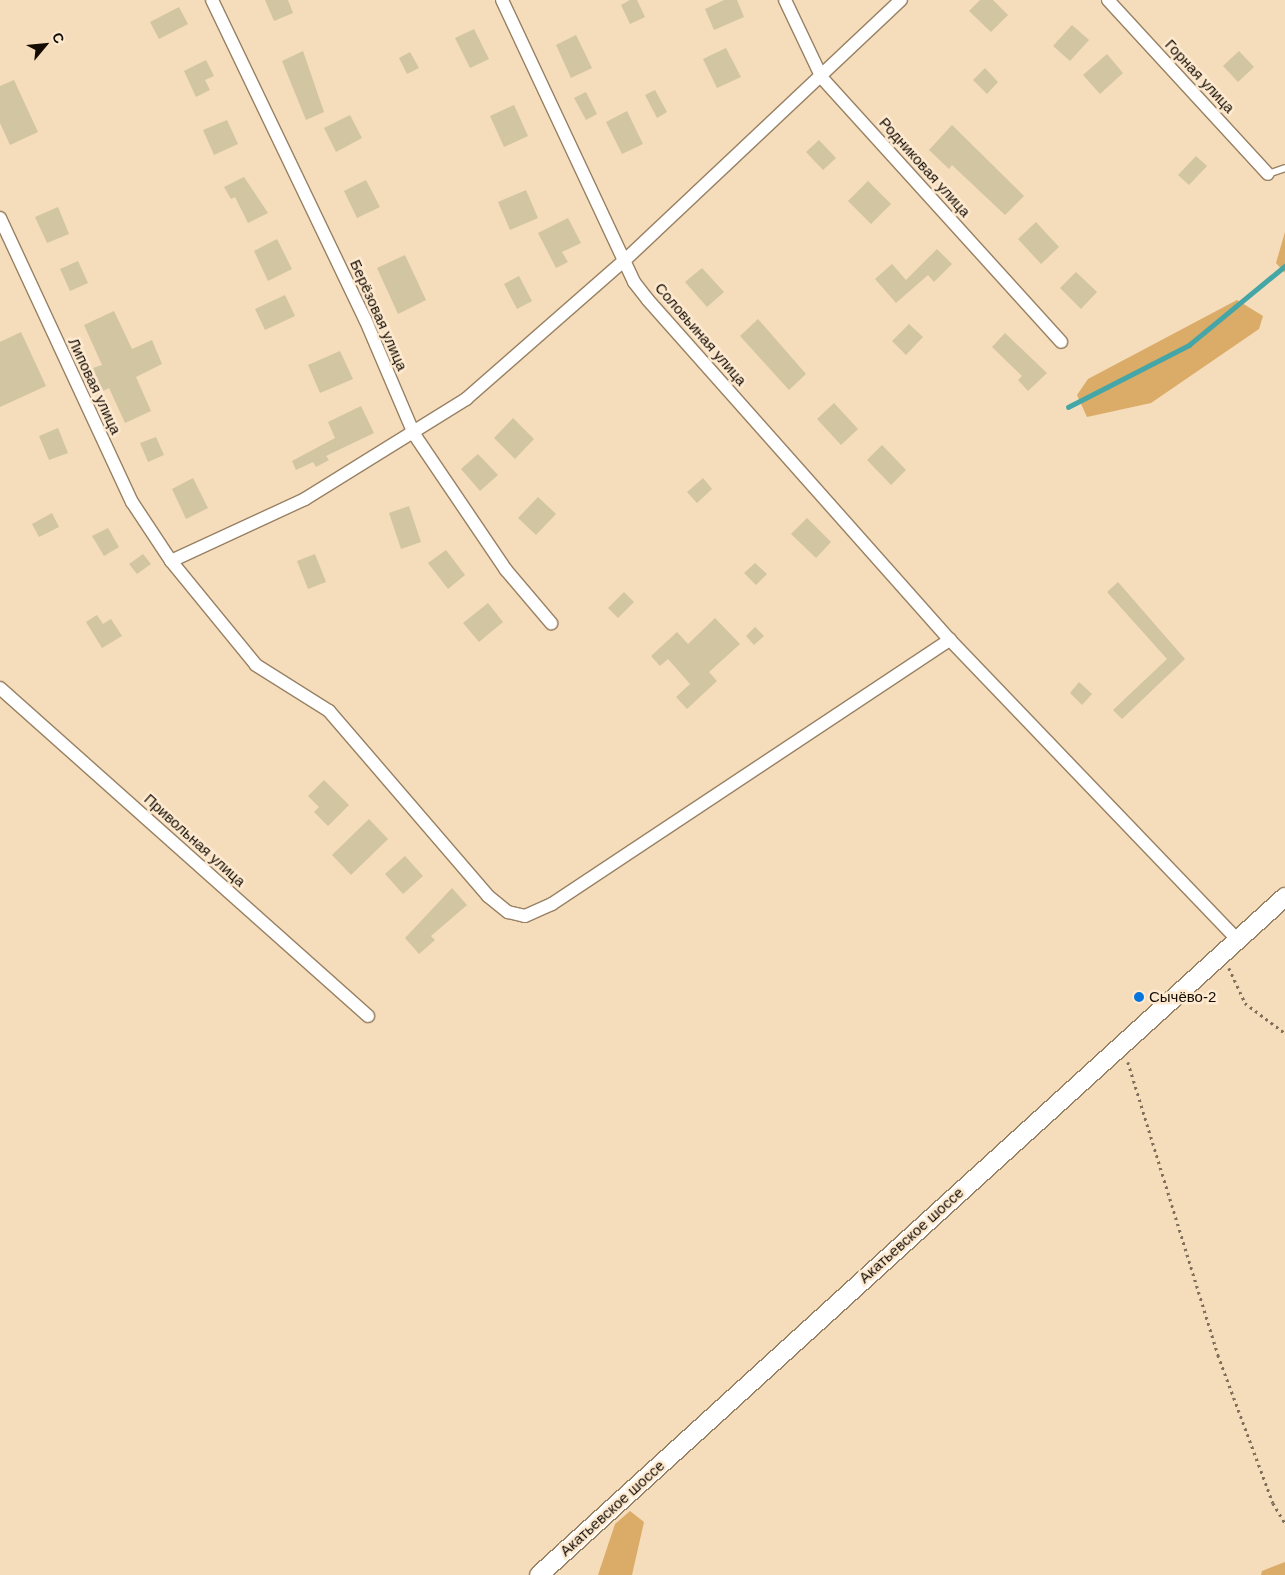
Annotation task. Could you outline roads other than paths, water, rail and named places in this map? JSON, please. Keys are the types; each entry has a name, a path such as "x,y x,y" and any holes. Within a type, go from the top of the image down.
{"street":[{"name":"Берёзовая улица","path":"212,0 365,319 414,434 506,570 551,623"},
{"name":"Соловьиная улица","path":"502,0 625,260 648,300 950,640 1236,938"},
{"name":"Родниковая улица","path":"785,0 822,78 1061,342"},
{"path":"171,561 305,499 414,434 466,399 625,260 822,78 901,0"},
{"name":"Горная улица","path":"1108,0 1268,174"},
{"name":"Липовая улица","path":"0,218 124,485 171,561 256,665 329,712 488,896 508,912 525,916 552,904 950,640"},
{"name":"Привольная улица","path":"0,688 368,1016"},
{"name":"Акатьевское шоссе","path":"539,1575 1222,954 1236,938 1285,897"}],"lane":[{"path":"1268,174 1285,168"}],"waterway":[{"path":"1068,407 1189,345 1285,266"}],"place":[{"name":"Сычёво-2","path":"1139,997"}]}
